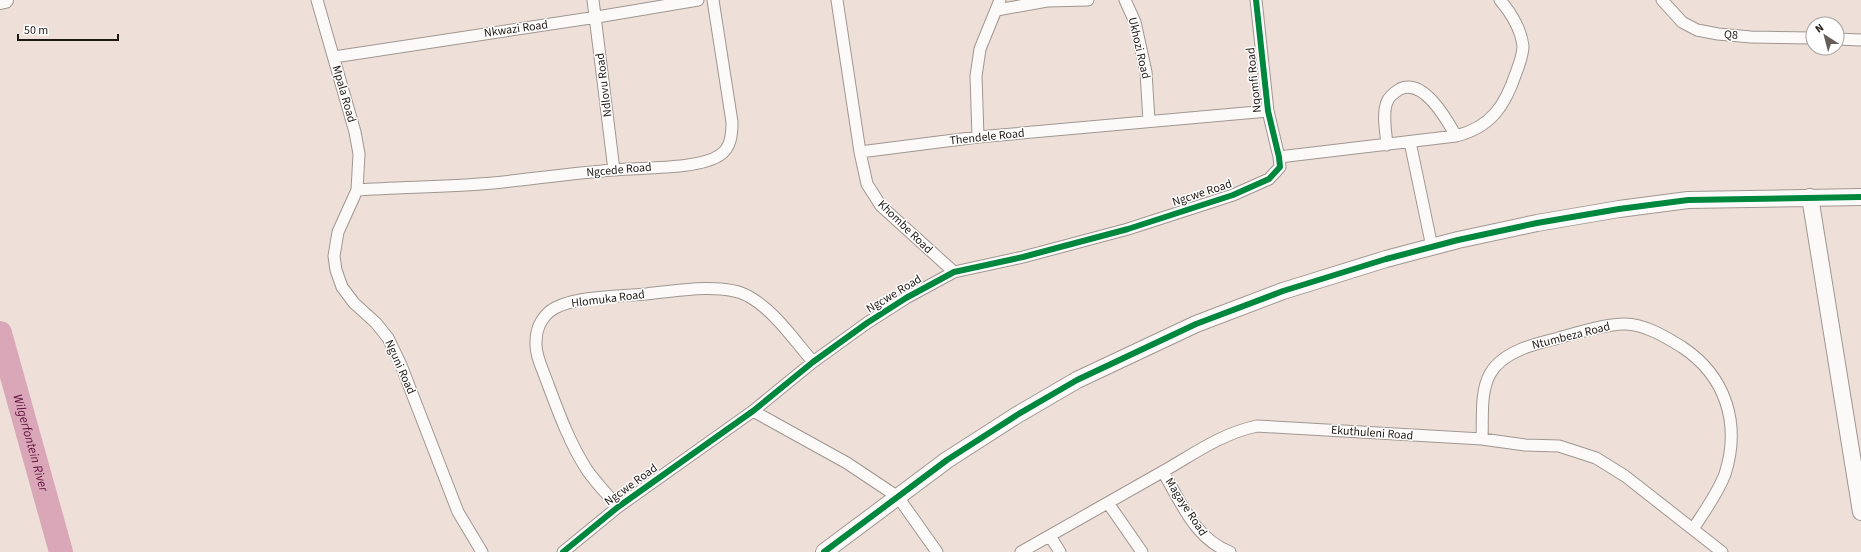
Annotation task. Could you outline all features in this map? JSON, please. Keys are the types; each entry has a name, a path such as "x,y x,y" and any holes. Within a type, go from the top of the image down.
{"street":[{"path":"0,1 5,0"},
{"name":"Mpala Road","path":"317,0 355,132 359,154 357,190"},
{"name":"Ndlovu Road","path":"593,0 597,17 614,170"},
{"name":"Nkwazi Road","path":"334,57 698,0"},
{"name":"Ngcede Road","path":"357,190 492,183 614,170 701,163 713,159 722,154 727,148 732,137 732,122 713,0"},
{"path":"837,0 860,152"},
{"path":"978,137 976,76 980,49 998,5 1047,1 1088,0"},
{"name":"Ukhozi Road","path":"1125,0 1135,22 1146,72 1149,121"},
{"name":"Nqomfi Road","path":"1256,0 1268,111 1280,157"},
{"path":"1280,157 1456,136 1471,132 1489,120 1503,104 1511,89 1521,61 1523,48 1522,38 1517,25 1500,0"},
{"name":"Q8","path":"1662,0 1682,22 1697,30 1718,34 1751,37 1805,38"},
{"path":"1845,39 1861,40"},
{"path":"1386,144 1385,112 1387,102 1394,93 1405,87 1424,93 1442,112 1456,136"},
{"name":"Thendele Road","path":"860,152 978,137 1268,111"},
{"path":"1410,142 1432,247"},
{"name":"Khombe Road","path":"860,152 867,184 881,206 954,272"},
{"name":"Ngcwe Road","path":"563,552 618,507 753,411 814,362 867,323 899,302 954,272 1023,257 1128,229 1233,195 1269,179 1280,167 1280,157"},
{"name":"Nguni Road","path":"357,190 338,232 334,256 336,270 342,287 354,303 376,323 388,338 401,365 458,512 482,552"},
{"path":"1810,197 1861,512"},
{"path":"824,552 947,460 1078,380 1136,351 1196,324 1283,291 1386,259 1537,223 1688,200 1861,197"},
{"name":"Hlomuka Road","path":"618,507 588,472 571,442 540,361 536,343 537,331 539,323 549,312 560,305 584,299 676,291 718,289 734,290 748,296 763,307 814,362"},
{"name":"Ntumbeza Road","path":"1482,439 1484,390 1490,373 1499,363 1512,354 1539,342 1604,327 1625,324 1643,328 1668,338 1692,353 1709,369 1720,384 1728,405 1731,433 1729,456 1724,475 1694,529"},
{"path":"753,411 847,463 898,498 937,552"},
{"name":"Ekuthuleni Road","path":"1021,552 1163,472 1216,440 1238,430 1257,426 1482,439 1525,445 1560,446 1596,458 1625,476 1722,552"},
{"name":"Magaye Road","path":"1163,472 1201,534 1211,543 1230,552"},
{"path":"1108,503 1142,552"},
{"path":"1050,536 1060,552"}],"waterway":[{"name":"Wilgerfontein River","path":"0,333 61,552"}],"cycle path":[{"path":"563,552 618,507 753,411 813,362 867,323 906,298 954,272 1023,257 1128,229 1233,195 1269,179 1280,167 1268,111 1256,0"},
{"path":"824,552 947,460 1017,415 1077,380 1196,324 1283,291 1386,259 1458,240 1537,223 1619,209 1688,200 1861,197"}]}
